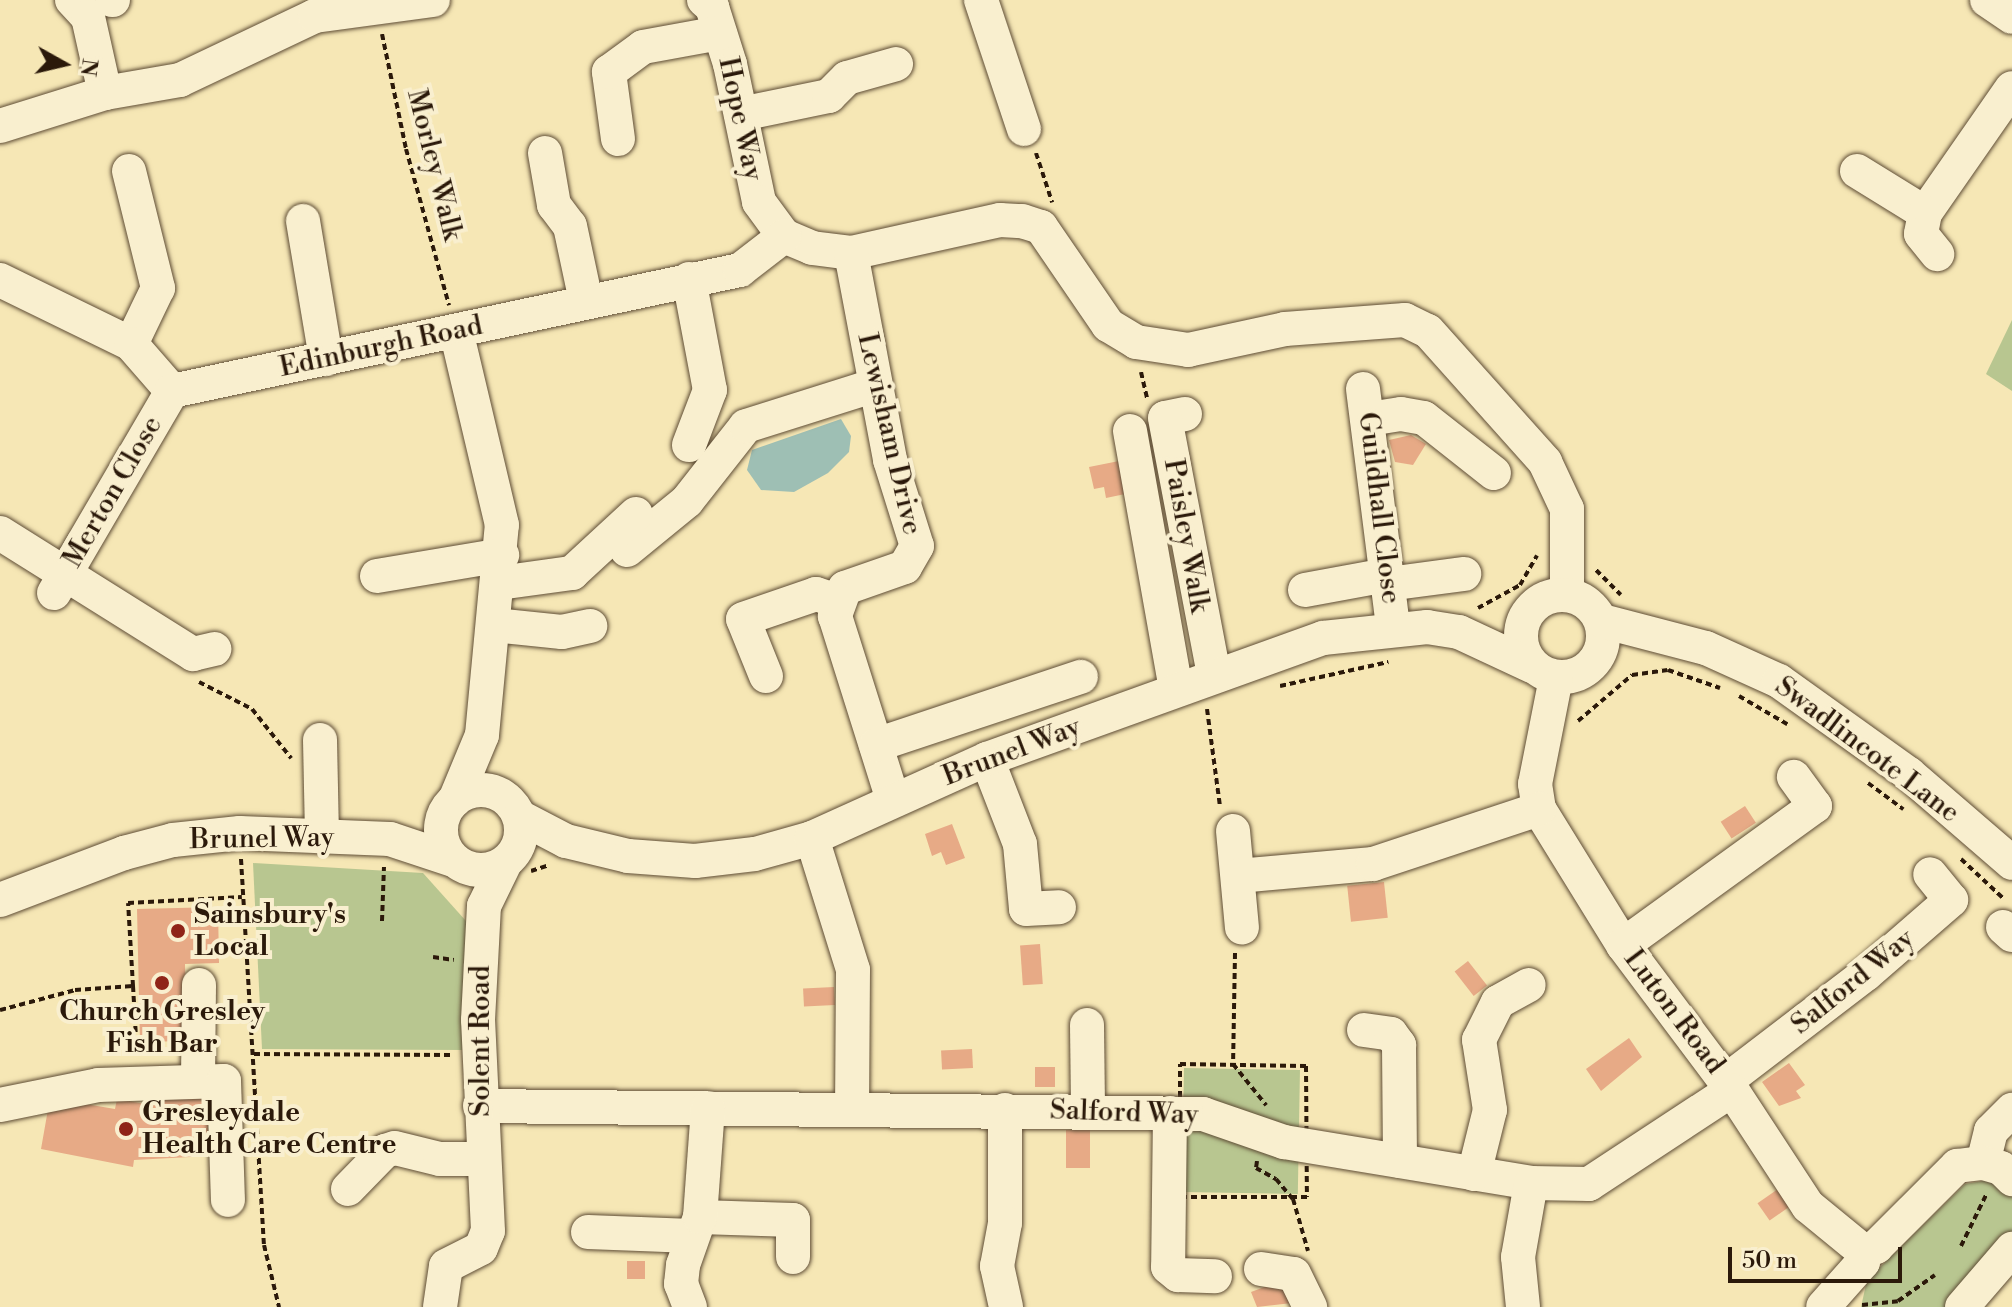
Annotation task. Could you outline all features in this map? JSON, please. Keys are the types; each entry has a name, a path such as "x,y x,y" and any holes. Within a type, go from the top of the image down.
{"street":[{"path":"72,0 88,17 105,93"},
{"path":"0,126 105,93 180,80 315,16 433,0"},
{"name":"Hope Way","path":"704,0 712,7 720,33 759,202 784,236"},
{"path":"981,0 1024,129"},
{"path":"1987,0 2012,17"},
{"path":"618,139 609,72 643,47 720,33"},
{"path":"741,114 829,96 847,78 896,64"},
{"path":"1937,254 1921,234 1925,213 2012,88"},
{"path":"545,153 554,205 570,226 586,301"},
{"path":"129,171 158,288 131,344"},
{"path":"1857,171 1925,213"},
{"path":"784,236 812,248 851,253 1000,220 1041,227 1108,325 1136,342 1188,350 1285,329 1383,318 1405,320 1428,331 1545,462 1567,509 1567,595"},
{"path":"303,221 326,359"},
{"name":"Edinburgh Road","path":"172,391 740,270 784,236"},
{"name":"Lewisham Drive","path":"837,601 845,588 905,567 917,546 873,386 851,253"},
{"path":"689,279 710,390 689,445"},
{"path":"0,280 131,344 172,391"},
{"path":"456,331 502,525 482,735 441,836 484,906"},
{"path":"627,550 687,501 746,426 873,386"},
{"name":"Merton Close","path":"59,584 172,391"},
{"name":"Guildhall Close","path":"1393,628 1378,407 1424,418 1494,473"},
{"name":"Paisley Walk","path":"1185,414 1165,418 1198,689"},
{"path":"1130,431 1198,689"},
{"path":"377,576 500,569 549,580 572,573 648,503"},
{"path":"0,533 59,584 193,654 214,649"},
{"path":"1305,590 1464,574"},
{"path":"766,676 743,619 816,594 837,601 835,616 893,800"},
{"path":"1594,664 1603,646 1602,621 1584,601 1567,595 1546,598 1528,613 1521,644 1544,672 1573,677 1594,664 1675,652"},
{"name":"Brunel Way","path":"509,805 566,841 628,856 695,861 755,854 812,838 987,759 1198,689 1323,638 1393,628 1459,632 1528,613"},
{"name":"Swadlincote Lane","path":"1602,621 1675,652 1779,681 1909,774 2012,863"},
{"path":"494,625 562,632 590,626"},
{"name":"Brunel Way","path":"1459,632 1544,672"},
{"path":"1238,876 1373,864 1539,809 1535,784 1544,672"},
{"path":"876,745 1081,677"},
{"path":"458,863 483,871 509,859 522,830 482,735"},
{"path":"320,740 322,837"},
{"path":"987,759 1020,844 1026,909 1059,907"},
{"path":"1623,945 1815,806 1794,777"},
{"path":"451,805 480,790 509,805"},
{"name":"Brunel Way","path":"385,858 451,805"},
{"name":"Luton Road","path":"1539,809 1623,945 1729,1086 1808,1206 1863,1251"},
{"path":"1233,831 1242,928"},
{"name":"Brunel Way","path":"0,900 124,853 173,840 241,852 322,837 385,858 458,863"},
{"path":"812,838 853,970 852,1108"},
{"name":"Brunel Way","path":"509,859 566,841"},
{"name":"Solent Road","path":"440,1307 446,1266 481,1248 485,1240 478,1055 484,906 509,859"},
{"name":"Salford Way","path":"480,1106 1175,1113 1222,1117 1264,1136 1474,1174 1531,1183 1589,1184 1729,1086 1951,900 1930,874"},
{"path":"198,1081 199,985"},
{"path":"1474,1174 1491,1091 1479,1040 1498,1002 1529,985"},
{"path":"1087,1025 1088,1111"},
{"path":"1364,1030 1391,1034 1399,1045 1400,1161"},
{"path":"0,1105 98,1085 224,1081 228,1200"},
{"path":"686,1306 681,1284 696,1227 708,1108"},
{"path":"1005,1110 1005,1223 997,1266 1006,1307"},
{"path":"1823,1307 1863,1262 1863,1251 1876,1247 1957,1166 1997,1171 1991,1131 2012,1110"},
{"path":"1175,1113 1168,1267 1178,1275 1215,1276"},
{"path":"348,1189 385,1151 395,1148 482,1168"},
{"path":"1523,1307 1518,1257 1531,1183"},
{"path":"588,1232 793,1220 793,1257"},
{"path":"1962,1307 2012,1249"},
{"path":"1261,1269 1294,1274 1310,1307"}],"path":[{"name":"Morley Walk","path":"377,8 406,149 456,331"},
{"path":"1024,129 1052,201 1041,227"},
{"path":"1459,632 1460,611 1485,607 1520,585 1539,543"},
{"path":"1586,558 1634,605"},
{"path":"187,676 252,709 296,771"},
{"path":"1198,689 1221,816 1233,831"},
{"path":"241,852 264,1245 279,1307"},
{"path":"382,921 385,858"},
{"path":"137,1060 128,903 244,897"},
{"path":"1242,928 1235,950 1233,1064 1272,1112 1256,1168 1276,1179 1293,1199"},
{"path":"0,1010 75,990 133,986"},
{"path":"254,1054 478,1055"},
{"path":"1180,1064 1233,1064 1306,1066 1307,1197 1180,1197 1175,1113 1180,1064"},
{"path":"1961,1246 1997,1171"},
{"path":"1860,1307 1898,1301 1935,1275"}],"green space":[{"path":"2012,320 2012,391 1986,374"},
{"path":"253,863 423,873 466,921 464,1050 262,1049"},
{"path":"1184,1068 1300,1070 1298,1194 1182,1192"},
{"path":"1994,1179 2012,1195 2012,1235 1946,1307 1861,1307 1867,1280 1965,1184"}],"water":[{"path":"841,419 851,436 849,452 828,473 794,492 761,490 747,470 752,450"}],"building":[{"path":"1411,435 1426,444 1413,465 1395,462 1389,440"},
{"path":"1124,460 1130,493 1106,498 1104,487 1094,489 1089,467"},
{"path":"1745,806 1756,823 1732,839 1721,822"},
{"path":"952,824 965,858 946,865 941,852 932,856 925,834"},
{"path":"1384,882 1388,918 1351,922 1347,886"},
{"path":"218,907 219,963 185,964 187,1041 140,1042 137,909"},
{"path":"1040,944 1043,984 1023,985 1020,945"},
{"path":"1468,961 1487,985 1474,996 1455,971"},
{"path":"834,987 835,1005 804,1007 803,989"},
{"path":"1629,1038 1642,1057 1601,1091 1586,1069"},
{"path":"972,1049 973,1068 942,1070 941,1051"},
{"path":"1789,1063 1805,1085 1796,1091 1801,1098 1779,1106 1762,1082"},
{"path":"1035,1067 1055,1067 1055,1087 1035,1087"},
{"name":"Gresleydale Health Care Centre","path":"207,1092 209,1156 134,1160 133,1167 41,1149 50,1098 115,1109 117,1099 145,1104 147,1095"},
{"path":"1066,1130 1090,1130 1090,1168 1066,1168"},
{"path":"1778,1189 1790,1206 1770,1221 1758,1203"},
{"path":"627,1261 645,1261 645,1279 627,1279"},
{"path":"1283,1280 1292,1303 1257,1307 1251,1292"}],"place":[{"name":"Sainsbury's Local","path":"178,931"},
{"name":"Church Gresley Fish Bar","path":"162,983"},
{"name":"Gresleydale Health Care Centre","path":"126,1129"}]}
